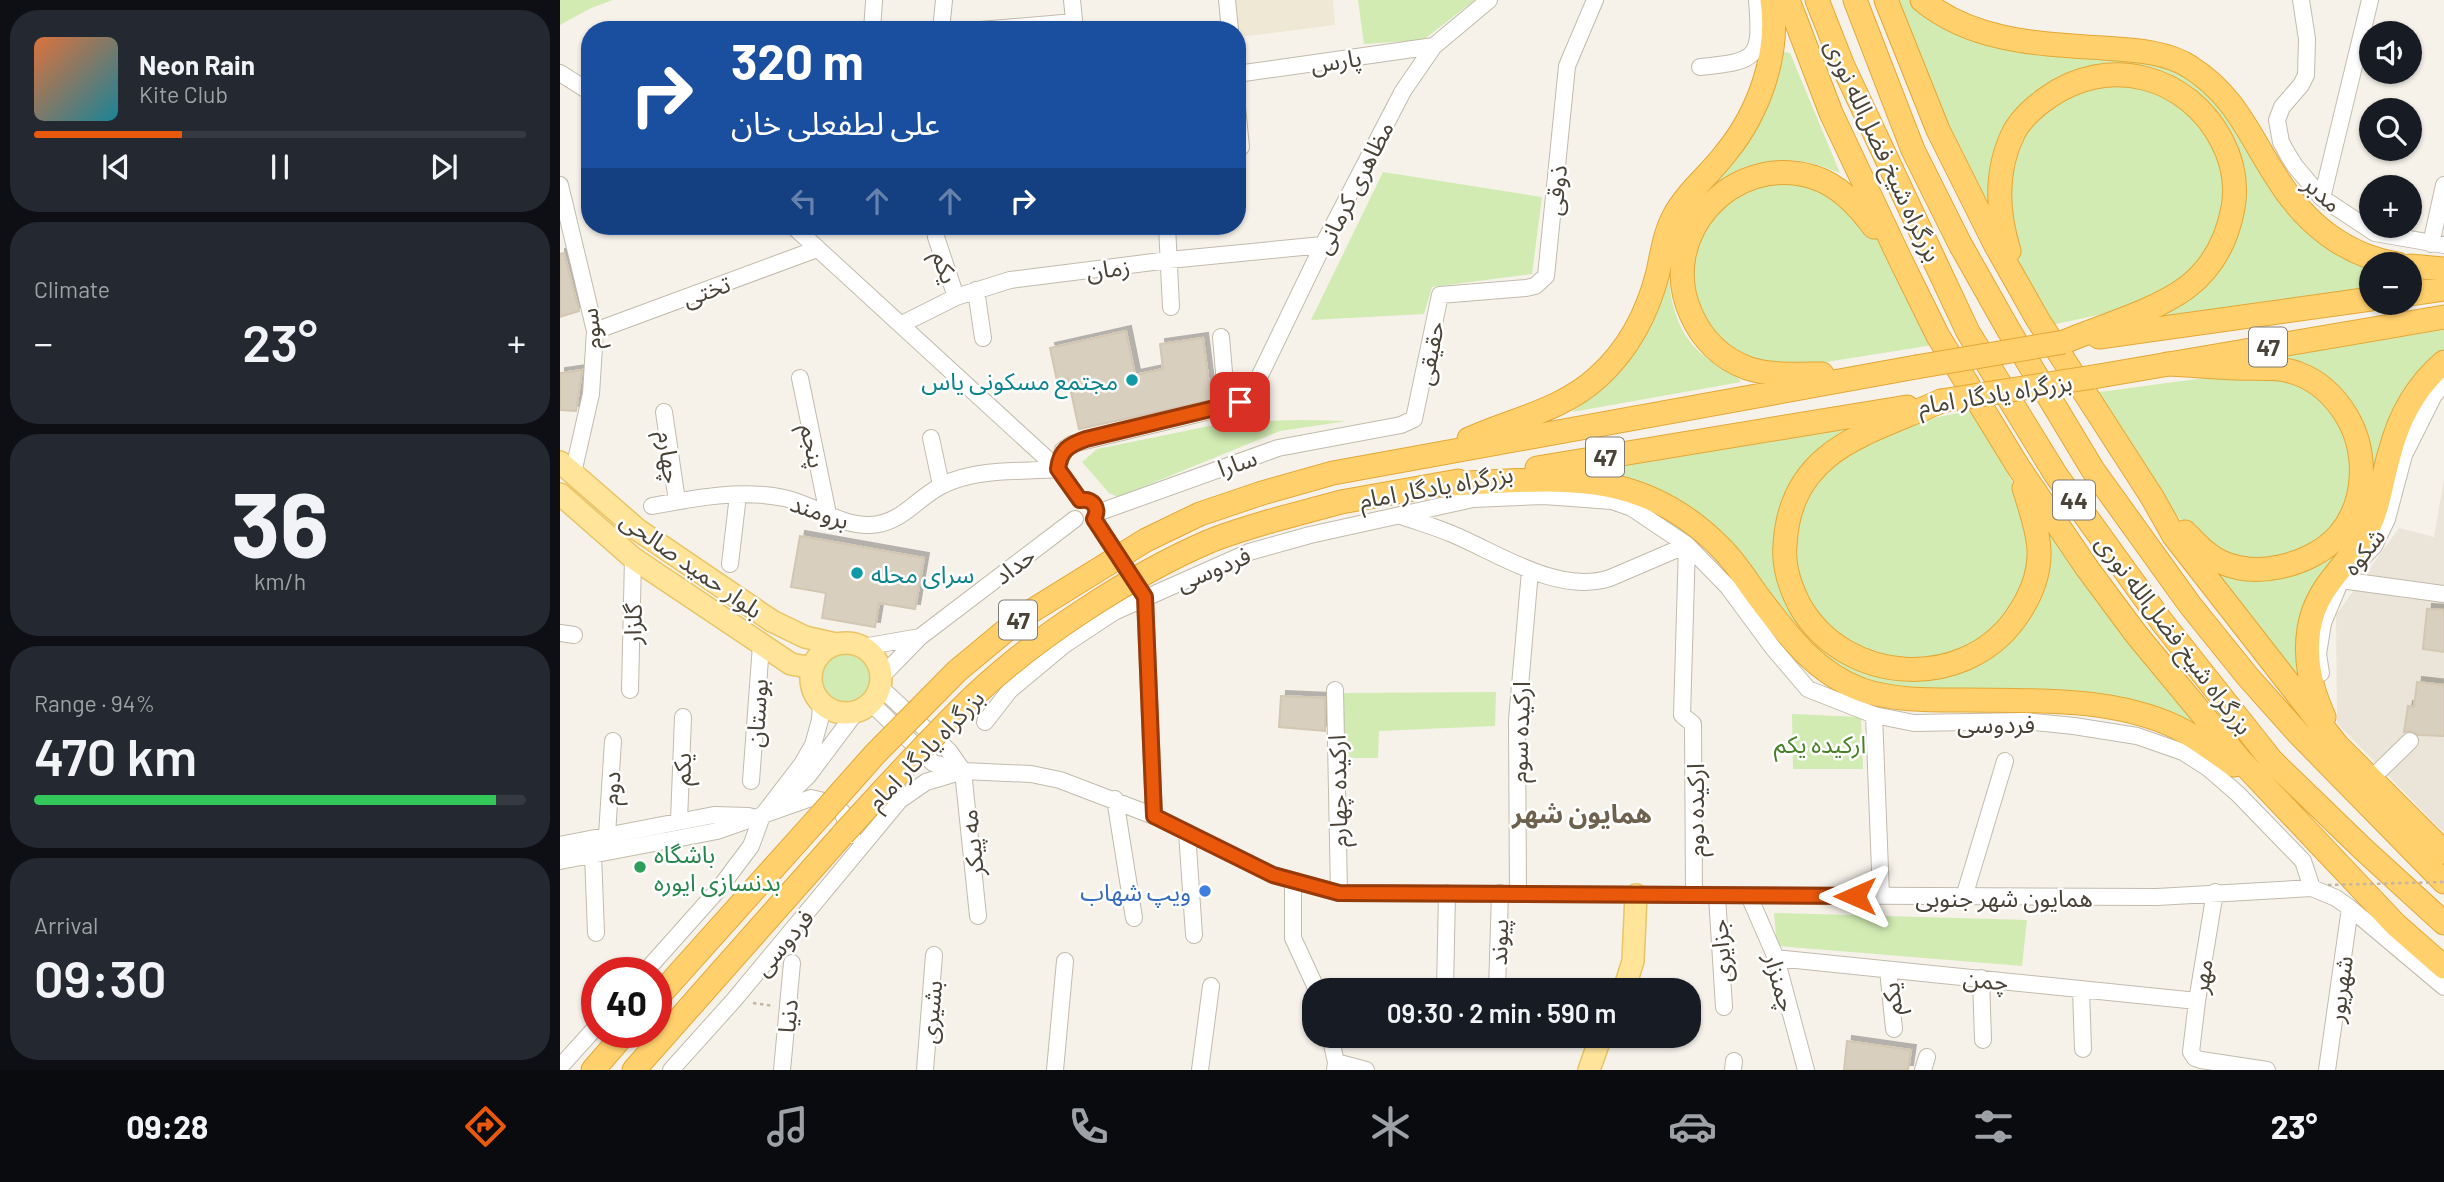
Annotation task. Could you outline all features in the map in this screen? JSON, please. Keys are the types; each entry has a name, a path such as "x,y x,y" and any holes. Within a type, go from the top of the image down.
{"highway":[{"path":"1434,454 1499,425 1541,413 1565,401 1597,379 1629,341 1650,297 1673,217 1725,154 1744,127 1758,99 1772,46 1772,0"},
{"path":"1788,0 1831,113 1938,336 2019,468 2136,634 2241,761 2396,925 2444,967"},
{"name":"بزرگراه شیخ فضل‌الله نوری","path":"1817,0 1843,66 1968,331 2056,475 2162,622 2272,761 2362,849 2444,923"},
{"name":"بزرگراه شیخ فضل‌الله نوری","path":"1855,0 1913,150 1954,232 2008,329 2093,470 2190,605 2248,677 2325,762 2444,882"},
{"path":"1886,0 1938,130 1995,244 2052,343 2174,536 2337,745 2443,852"},
{"path":"1922,0 1953,20 2000,38 2128,50 2158,55 2187,65 2213,83 2233,104 2296,206 2317,227 2359,253"},
{"path":"2018,284 2004,235 2000,180 2005,152 2015,129 2038,105 2060,89 2082,80 2106,75 2134,76 2158,82 2180,92 2200,107 2227,150 2234,175 2234,200 2220,251 2205,271 2185,289 2150,307 2064,342"},
{"path":"1870,374 1768,373 1749,369 1720,353 1706,339 1688,306 1682,286 1684,249 1691,230 1715,198 1730,188 1764,175 1797,173 1815,177 1849,197 1900,259"},
{"path":"2422,267 2444,269"},
{"path":"2422,292 2444,289"},
{"name":"بزرگراه یادگار امام","path":"672,981 876,754 957,671 1022,617 1146,540 1200,514 1333,473 1434,454 1870,374 2064,342 2359,301"},
{"name":"بزرگراه یادگار امام","path":"634,1070 898,773 977,694 1041,640 1119,589 1179,555 1213,540 1341,502 2444,317"},
{"path":"2337,745 2315,698 2309,675 2309,626 2316,604 2328,582 2366,532 2374,516 2389,452 2401,419 2418,389 2444,362"},
{"path":"2152,498 2204,551 2220,562 2256,569 2290,565 2326,547 2340,534 2360,489 2362,463 2359,442 2337,401 2321,386 2300,374 2280,369 2167,364"},
{"path":"1941,401 1868,433 1829,454 1801,485 1792,503 1785,540 1787,576 1805,614 1835,645 1866,661 1908,671 1953,664 1981,652 2004,634 2032,590 2038,571 2037,530 2019,468"},
{"path":"1445,484 1566,480 1628,488 1676,512 1723,550 1804,654 1842,681 1863,690 1895,697 2070,702 2135,713 2161,720 2192,735 2273,797"},
{"path":"593,1070 612,1048"}],"main road":[{"name":"بلوار حمید صالحی","path":"566,468 638,530 772,621 805,637 836,643"},
{"name":"بلوار حمید صالحی","path":"560,495 633,558 791,664 812,668"},
{"path":"836,643 854,643 863,647 876,660 872,695 837,713 821,704 811,688 812,668 820,653 836,643"},
{"path":"1628,978 1633,961 1636,895"},
{"path":"1588,1070 1596,1048"}],"street":[{"path":"942,21 944,0"},
{"path":"1072,0 1074,21"},
{"path":"1227,0 1229,21"},
{"name":"مظاهری کرمانی","path":"1227,407 1249,398 1323,245 1403,91 1434,46 1489,0"},
{"name":"ذوقی","path":"1440,295 1526,288 1535,286 1546,276 1567,66 1595,0"},
{"path":"1700,67 1740,63 1750,58 1756,48 1759,22 1757,0"},
{"name":"مدبر","path":"2301,0 2307,39 2306,75 2282,107 2277,120 2281,142 2287,153 2322,198 2375,233 2437,244"},
{"path":"2322,198 2370,0"},
{"path":"873,21 874,1"},
{"name":"پارس","path":"1246,73 1434,46"},
{"path":"560,74 581,87"},
{"name":"سوم","path":"560,185 595,331 592,394 566,468"},
{"path":"2437,244 2444,185"},
{"path":"802,235 1058,469 1080,500 1092,502 1095,516 1145,597 1154,816"},
{"path":"1168,235 1171,307"},
{"name":"یکم","path":"936,237 956,297"},
{"name":"زمان","path":"902,324 956,297 1010,280 1169,260 1323,245"},
{"name":"تختی","path":"595,331 817,249"},
{"path":"976,290 983,338"},
{"name":"حقیقی","path":"1417,411 1440,295"},
{"path":"1058,469 1063,450 1072,444 1227,407 1221,337"},
{"name":"پنجم","path":"800,378 828,514"},
{"name":"شکوه","path":"2322,686 2318,654 2323,623 2341,580 2374,546 2387,519 2404,455 2434,395 2444,384"},
{"name":"سارا","path":"1095,516 1278,447 1401,425 1414,419 1417,411"},
{"name":"چهارم","path":"664,412 677,501"},
{"path":"931,438 941,485"},
{"name":"برومند","path":"652,506 738,495 784,498 849,523 885,523 910,509 941,485 978,475 1058,469"},
{"path":"730,564 738,495"},
{"name":"فردوسی","path":"985,722 1010,691 1064,645 1114,612 1249,552 1310,535 1473,499 1544,496 1612,501 1632,508 1687,545 1728,587 1773,648 1808,689 1874,715 1914,723 2025,721 2074,726 2137,736 2183,752 2208,768 2238,793 2303,860 2320,887"},
{"path":"1080,500 1073,507 1072,514 1075,519 1083,524 1095,516"},
{"path":"1400,516 1451,533 1530,571 1578,582 1600,582 1687,545"},
{"name":"حداد","path":"762,816 808,776 920,637 1075,519"},
{"name":"ارکیده دوم","path":"1687,545 1682,715 1693,724 1694,895"},
{"name":"گلزار","path":"630,690 633,558"},
{"name":"ارکیده سوم","path":"1518,894 1517,720 1530,571"},
{"path":"2341,580 2444,594"},
{"path":"863,647 920,637"},
{"name":"بوستان","path":"751,781 761,645"},
{"name":"ارکیده چهارم","path":"1335,690 1339,893"},
{"path":"872,695 933,763 963,771"},
{"path":"658,957 718,890 751,846 762,816 802,764 813,745 821,704"},
{"path":"1874,715 1881,896"},
{"name":"یکم","path":"679,821 683,716"},
{"name":"دوم","path":"607,835 613,741"},
{"path":"2371,779 2410,741"},
{"path":"1964,897 2005,761"},
{"name":"فردوسی","path":"671,1070 734,1000 900,800 926,782 963,771"},
{"name":"همایون‌ شهر جنوبی","path":"963,771 1031,774 1060,780 1154,816 1273,875 1339,893 2157,897 2320,887"},
{"name":"مه‌ پیکر","path":"963,771 978,916"},
{"path":"560,861 717,831 811,798 832,803 842,812 853,837 853,856"},
{"path":"1115,799 1134,918"},
{"path":"560,845 714,815 762,816"},
{"path":"1187,832 1195,935"},
{"path":"593,854 596,933"},
{"path":"1293,882 1293,938 1311,978"},
{"path":"2320,887 2350,908 2444,987"},
{"name":"مهر","path":"2215,892 2197,1001 2192,1052 2195,1058 2267,1070"},
{"path":"1445,978 1447,893"},
{"name":"پیوند","path":"1497,978 1500,893"},
{"name":"جزایری","path":"1717,896 1724,1007"},
{"name":"چمنزار","path":"1749,897 1776,958 1806,1070"},
{"name":"شهریور","path":"2326,1070 2350,908"},
{"name":"بشیری","path":"925,1070 934,955"},
{"name":"چمن","path":"1776,958 2197,1001"},
{"path":"1055,1070 1065,961"},
{"name":"دنیا","path":"782,1070 792,963"},
{"name":"یکم","path":"1888,970 1894,1029"},
{"path":"1981,978 1983,1040"},
{"path":"1200,1070 1211,986"},
{"path":"2081,989 2083,1049"},
{"path":"560,1067 581,1044"},
{"path":"1332,1048 1335,1066 1366,1070"}],"path":[{"path":"2320,887 2444,882"},
{"path":"734,1000 787,1008"}],"shaded area":[{"path":"1236,0 1333,0 1335,25 1246,36 1246,21 1238,21"},
{"path":"2444,479 2444,833 2337,723 2336,615 2399,528 2434,537"}],"green space":[{"path":"560,0 613,0 591,8 560,25"},
{"path":"1358,0 1475,0 1423,40 1364,44"},
{"path":"1890,0 1911,0 1918,7 2163,64 2203,87 2239,132 2359,256 2359,291 2120,326 2221,261 2234,149 2134,69 2015,118 1999,242"},
{"path":"1784,52 1790,53 1840,173 1790,160 1761,163 1733,172 1698,203 1678,237 1672,256 1671,295 1682,330 1702,355 1733,373 1741,382 1572,412 1597,392 1675,229 1773,78"},
{"path":"2135,84 2181,102 2215,143 2228,186 2211,250 2172,288 2118,311 2046,326 2020,270 2007,221 2016,142 2039,112 2085,86"},
{"path":"1383,172 1542,197 1532,274 1432,287 1424,314 1311,320"},
{"path":"1771,181 1815,185 1866,224 1880,243 1933,345 1795,367 1770,367 1725,347 1711,334 1689,285 1700,228 1732,195"},
{"path":"2444,330 2444,351 2415,382 2388,430 2365,516 2315,588 2304,615 2301,649 2303,671 2312,704 2176,532 2215,567 2244,576 2284,573 2310,564 2331,549 2349,531 2361,509 2368,485 2369,460 2364,434 2352,409 2335,389 2304,369 2240,362"},
{"path":"2266,374 2315,390 2349,433 2354,485 2333,528 2313,546 2287,557 2240,561 2201,540 2172,511 2092,393 2212,377"},
{"path":"1973,410 2016,489 2031,552 2021,592 1997,627 1967,649 1935,658 1902,659 1870,653 1832,631 1803,591 1795,562 1799,513 1819,472 1895,426"},
{"path":"1896,415 1838,440 1776,540 1836,658 1857,670 1889,678 1932,678 1954,674 1977,664 2003,647 2024,626 2037,603 2030,495 2240,765 2183,724 1878,687 1818,658 1718,535 1555,473"},
{"path":"1347,421 1280,431 1118,497 1109,493 1082,462 1097,449 1229,422"},
{"path":"845,651 864,658 871,677 864,696 845,703 826,696 819,677 826,658"},
{"path":"1496,692 1495,726 1379,731 1378,758 1343,758 1344,693"},
{"name":"ارکیده یکم","path":"1792,714 1861,717 1863,769 1793,769"},
{"path":"1774,913 2027,920 2022,966 1777,946"}],"building":[{"path":"564,253 579,311 560,317 560,254"},
{"path":"1126,331 1135,375 1163,369 1160,344 1203,338 1211,400 1079,429 1068,378 1057,381 1050,348"},
{"path":"582,370 576,411 560,410 560,373"},
{"name":"سرای محله","path":"800,536 924,558 915,609 879,603 875,627 822,618 826,593 791,587"},
{"path":"2427,609 2444,610 2444,652 2423,649"},
{"path":"2417,682 2444,685 2444,736 2404,732 2408,706 2414,707"},
{"path":"1281,696 1325,698 1325,731 1279,727"},
{"path":"1847,1041 1911,1050 1908,1070 1844,1070"}],"place":[{"name":"مجتمع مسکونی یاس","path":"1132,380"},
{"name":"سرای محله","path":"857,573"},
{"name":"باشگاه بدنسازی ایوره","path":"640,867"},
{"name":"ویپ شهاب","path":"1205,891"}],"district":[{"name":"همایون شهر","path":"1582,812"}],"route":[{"path":"1240,402 1086,439 1063,450 1059,458 1058,469 1069,487 1080,500 1089,500 1095,505 1097,513 1094,519 1145,597 1154,816 1273,875 1339,893 1855,896"}]}
